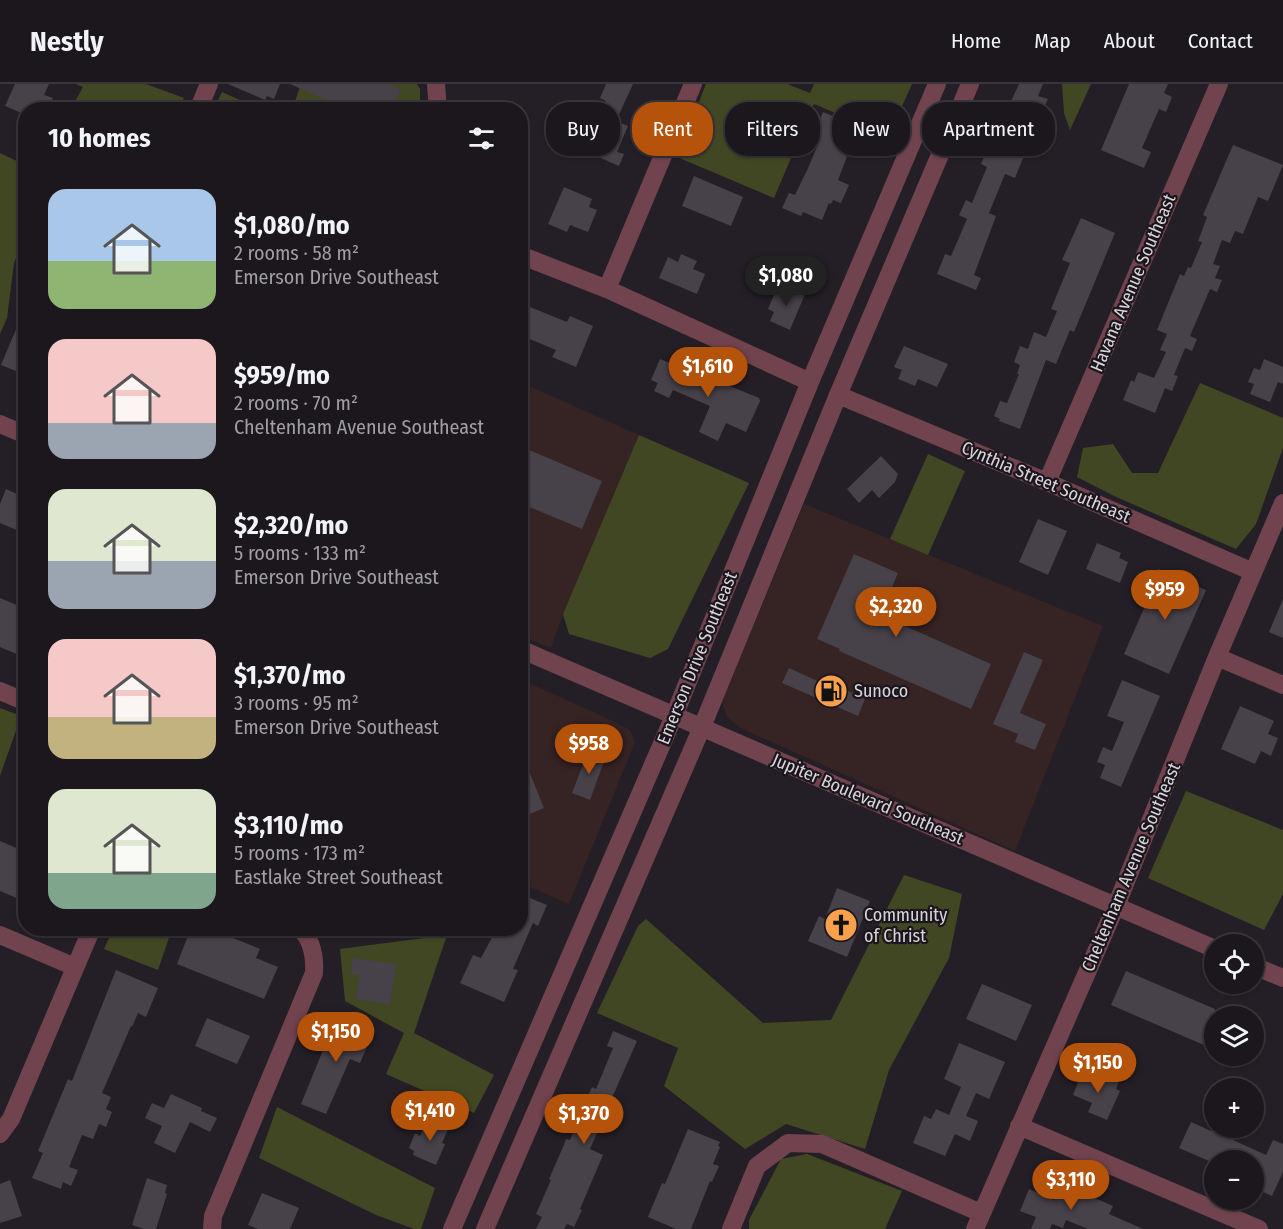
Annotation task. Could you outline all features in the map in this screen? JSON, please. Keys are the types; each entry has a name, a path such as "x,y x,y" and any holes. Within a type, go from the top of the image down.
{"street":[{"path":"201,102 208,84"},
{"path":"436,84 437,102"},
{"path":"607,290 693,84"},
{"name":"Emerson Drive Southeast","path":"452,1229 674,716 810,382 937,84"},
{"name":"Emerson Drive Southeast","path":"485,1229 702,727 838,394 970,84"},
{"name":"Havana Avenue Southeast","path":"1047,482 1220,84"},
{"path":"875,230 903,242"},
{"path":"528,258 607,290 810,382"},
{"name":"Cynthia Street Southeast","path":"838,394 1253,572"},
{"path":"0,424 18,432"},
{"name":"Cheltenham Avenue Southeast","path":"978,1221 1116,906 1217,657 1283,503"},
{"name":"Jupiter Boulevard Southeast","path":"528,652 1204,944"},
{"path":"1217,657 1283,685"},
{"path":"0,691 18,699"},
{"path":"0,934 75,967"},
{"path":"0,1134 11,1119 89,936"},
{"path":"212,1229 213,1216 314,973 315,954 305,936"},
{"path":"1264,970 1283,978"},
{"path":"1019,1126 1259,1229"},
{"path":"731,1229 757,1166 788,1143 822,1144 978,1221"}],"shaded area":[{"path":"528,386 639,435 563,614 551,648 528,639"},
{"path":"804,504 1103,626 1015,851 740,728 727,717 722,702"},
{"path":"528,683 630,730 635,742 569,904 528,886"}],"green space":[{"path":"76,84 146,84 184,98 182,102 75,102 83,87"},
{"path":"301,84 417,84 420,89 420,102 295,102"},
{"path":"706,84 787,84 810,93 814,84 912,84 904,102 832,102 832,111 820,106 820,102 725,102 725,156 792,156 774,198 677,157 713,156 713,102 699,102"},
{"path":"1062,84 1091,84 1070,130 1064,113"},
{"path":"222,92 244,102 217,102"},
{"path":"0,153 18,162 18,253 14,263 7,318 0,334"},
{"path":"1200,383 1283,418 1283,448 1256,524 1236,549 1114,496 1077,477 1083,448 1113,444 1132,473 1158,473"},
{"path":"639,435 749,483 668,649 650,658 569,634 563,614"},
{"path":"928,454 965,471 928,555 890,539"},
{"path":"0,708 18,715 18,725 0,776"},
{"path":"1186,791 1283,830 1283,894 1264,930 1148,878"},
{"path":"904,875 962,894 949,958 889,1070 865,1149 786,1124 745,1149 664,1086 678,1048 597,1013 638,926 646,919 763,1023 831,1020"},
{"path":"110,936 170,936 158,970 104,949"},
{"path":"447,936 414,1033 494,1075 474,1113 386,1074 404,1033 345,1001 340,949"},
{"path":"277,1107 435,1188 421,1229 414,1229 376,1215 259,1158"},
{"path":"807,1154 902,1191 885,1229 749,1229 749,1220 781,1159"}],"building":[{"path":"15,84 49,84 44,95 53,98 51,102 18,102 18,112 5,106"},
{"path":"228,84 280,84 274,99 267,96 265,100"},
{"path":"290,84 389,84 401,89 395,102 326,102 327,100"},
{"path":"606,84 633,84 620,112 620,102 606,102 600,98"},
{"path":"1019,84 1043,84 1038,96 1048,99 1047,102 1011,102"},
{"path":"1129,84 1168,84 1164,93 1172,97 1166,112 1159,109 1142,148 1151,152 1144,168 1101,150"},
{"path":"823,112 832,116 832,156 847,156 838,180 849,185 841,203 833,200 831,204 829,203 822,220 803,212 801,216 782,208 789,193 795,195 813,156 820,156 822,128 820,119"},
{"path":"620,123 628,126 620,145"},
{"path":"1233,145 1283,165 1268,201 1258,197 1243,234 1235,231 1230,243 1222,240 1213,264 1220,266 1215,278 1222,280 1217,292 1210,289 1190,336 1197,339 1192,351 1185,348 1174,375 1178,376 1172,391 1165,388 1155,413 1123,400 1131,380 1134,382 1138,372 1154,378 1166,352 1160,350 1167,334 1157,330 1180,274 1184,276 1188,267 1191,268 1202,242 1198,241 1207,217 1203,215"},
{"path":"624,154 619,166 596,156"},
{"path":"984,156 1024,156 1015,178 1005,174 989,213 996,216 974,275 981,278 976,290 937,274 945,254 951,256 967,219 959,215 966,200 972,203 987,167 981,164"},
{"path":"694,176 743,197 731,226 682,206"},
{"path":"564,187 592,199 589,207 597,210 588,232 570,225 567,232 548,224"},
{"path":"1081,218 1115,233 1074,332 1070,330 1056,364 1046,360 1020,429 999,421 1000,419 994,416 1000,401 1007,403 1019,374 1017,374 1020,365 1014,362 1020,346 1028,349 1034,332 1046,337 1057,311 1051,309 1070,263 1062,260"},
{"path":"681,254 697,261 693,269 705,274 697,294 659,278 668,257 678,262"},
{"path":"786,286 805,294 790,330 770,321 774,312 768,309 776,290 783,293"},
{"path":"528,306 567,322 570,316 593,326 576,367 552,357 556,350 528,338"},
{"path":"18,325 18,372 1,365"},
{"path":"904,346 948,364 937,387 918,379 915,386 898,379 902,370 894,367"},
{"path":"660,359 759,398 760,401 746,432 726,423 718,441 699,432 710,406 673,390 669,398 654,391 658,383 651,380"},
{"path":"1264,359 1283,367 1283,384 1278,382 1270,402 1250,394 1254,384 1248,382 1254,368 1260,370"},
{"path":"528,449 602,481 582,529 528,506"},
{"path":"881,456 898,474 895,482 879,498 872,490 859,503 847,489"},
{"path":"6,489 18,494 18,531 0,523 0,504"},
{"path":"1038,519 1067,531 1048,575 1019,562"},
{"path":"1097,543 1121,553 1119,558 1128,562 1120,583 1086,569"},
{"path":"854,554 898,573 880,615 991,664 971,709 839,651 840,649 817,639"},
{"path":"1158,569 1206,590 1169,674 1124,654"},
{"path":"0,598 18,606 18,655 0,647"},
{"path":"1283,599 1283,638 1269,632"},
{"path":"1024,652 1043,660 1020,713 1046,724 1035,750 1015,742 1018,734 993,724"},
{"path":"789,668 824,684 826,681 865,699 858,716 782,683"},
{"path":"1122,680 1160,696 1121,787 1100,778 1105,765 1097,762 1103,747 1112,751 1124,722 1107,716"},
{"path":"1240,706 1274,721 1268,734 1278,738 1271,756 1261,751 1255,764 1221,749"},
{"path":"589,749 606,756 590,800 572,793"},
{"path":"528,768 544,808 528,815"},
{"path":"0,841 18,849 18,899 0,891"},
{"path":"837,888 870,901 847,957 808,941 819,916 825,919"},
{"path":"528,897 547,905 538,926 533,923 528,934"},
{"path":"188,936 234,936 233,938 260,949 256,958 278,967 264,999 177,964"},
{"path":"493,936 527,936 513,969 518,970 504,1002 460,983 473,955 481,958"},
{"path":"353,958 396,964 390,1004 356,999 360,975 351,974"},
{"path":"116,970 158,988 146,1017 138,1013 131,1026 102,1093 111,1097 106,1109 112,1112 106,1127 99,1124 93,1139 82,1135 69,1167 78,1170 71,1186 63,1182 61,1189 32,1178 43,1153 38,1151 68,1079 72,1081"},
{"path":"1126,971 1208,1006 1204,1006 1204,1045 1111,1005"},
{"path":"982,984 1032,1005 1016,1041 966,1019"},
{"path":"347,1017 375,1029 360,1063 350,1059 326,1114 301,1104 330,1033 336,1036 338,1031 341,1032"},
{"path":"207,1018 250,1036 237,1064 195,1046"},
{"path":"613,1031 637,1041 608,1107 614,1110 607,1126 601,1124 590,1149 603,1155 580,1209 582,1210 574,1227 567,1224 564,1229 536,1229 542,1217 536,1214 566,1139 570,1140 584,1100 586,1101 592,1087 596,1089 613,1048 607,1046"},
{"path":"959,1043 1005,1062 989,1099 976,1093 966,1116 978,1121 970,1141 955,1134 945,1156 913,1143 924,1116 931,1119 936,1109 949,1115 961,1087 944,1079"},
{"path":"1097,1071 1119,1081 1116,1089 1120,1091 1107,1120 1088,1112 1092,1103 1073,1095 1081,1075 1093,1080"},
{"path":"171,1094 202,1108 201,1111 217,1118 210,1132 190,1122 175,1153 154,1143 162,1126 145,1118 152,1103 164,1108"},
{"path":"428,1118 449,1127 436,1165 413,1155 414,1151 409,1148 415,1133 420,1136"},
{"path":"1191,1122 1204,1128 1204,1138 1234,1138 1233,1140 1255,1150 1204,1150 1204,1159 1179,1148"},
{"path":"688,1129 720,1142 713,1164 719,1166 712,1182 710,1181 691,1229 676,1229 648,1217 662,1183 665,1184"},
{"path":"1273,1140 1283,1144 1283,1172 1272,1196 1264,1192 1264,1154 1266,1155"},
{"path":"147,1178 167,1185 165,1193 167,1194 156,1229 144,1229 132,1225"},
{"path":"10,1180 22,1216 0,1223 0,1184"},
{"path":"1061,1183 1113,1206 1109,1214 1143,1229 1088,1229 1066,1220 1063,1228 1052,1224 1050,1229 1031,1229 1036,1217 1020,1211 1029,1189 1054,1200"},
{"path":"262,1193 299,1208 290,1229 258,1229 248,1225"}],"place":[{"name":"Sunoco","path":"831,691"},
{"name":"Community of Christ","path":"841,925"}]}
